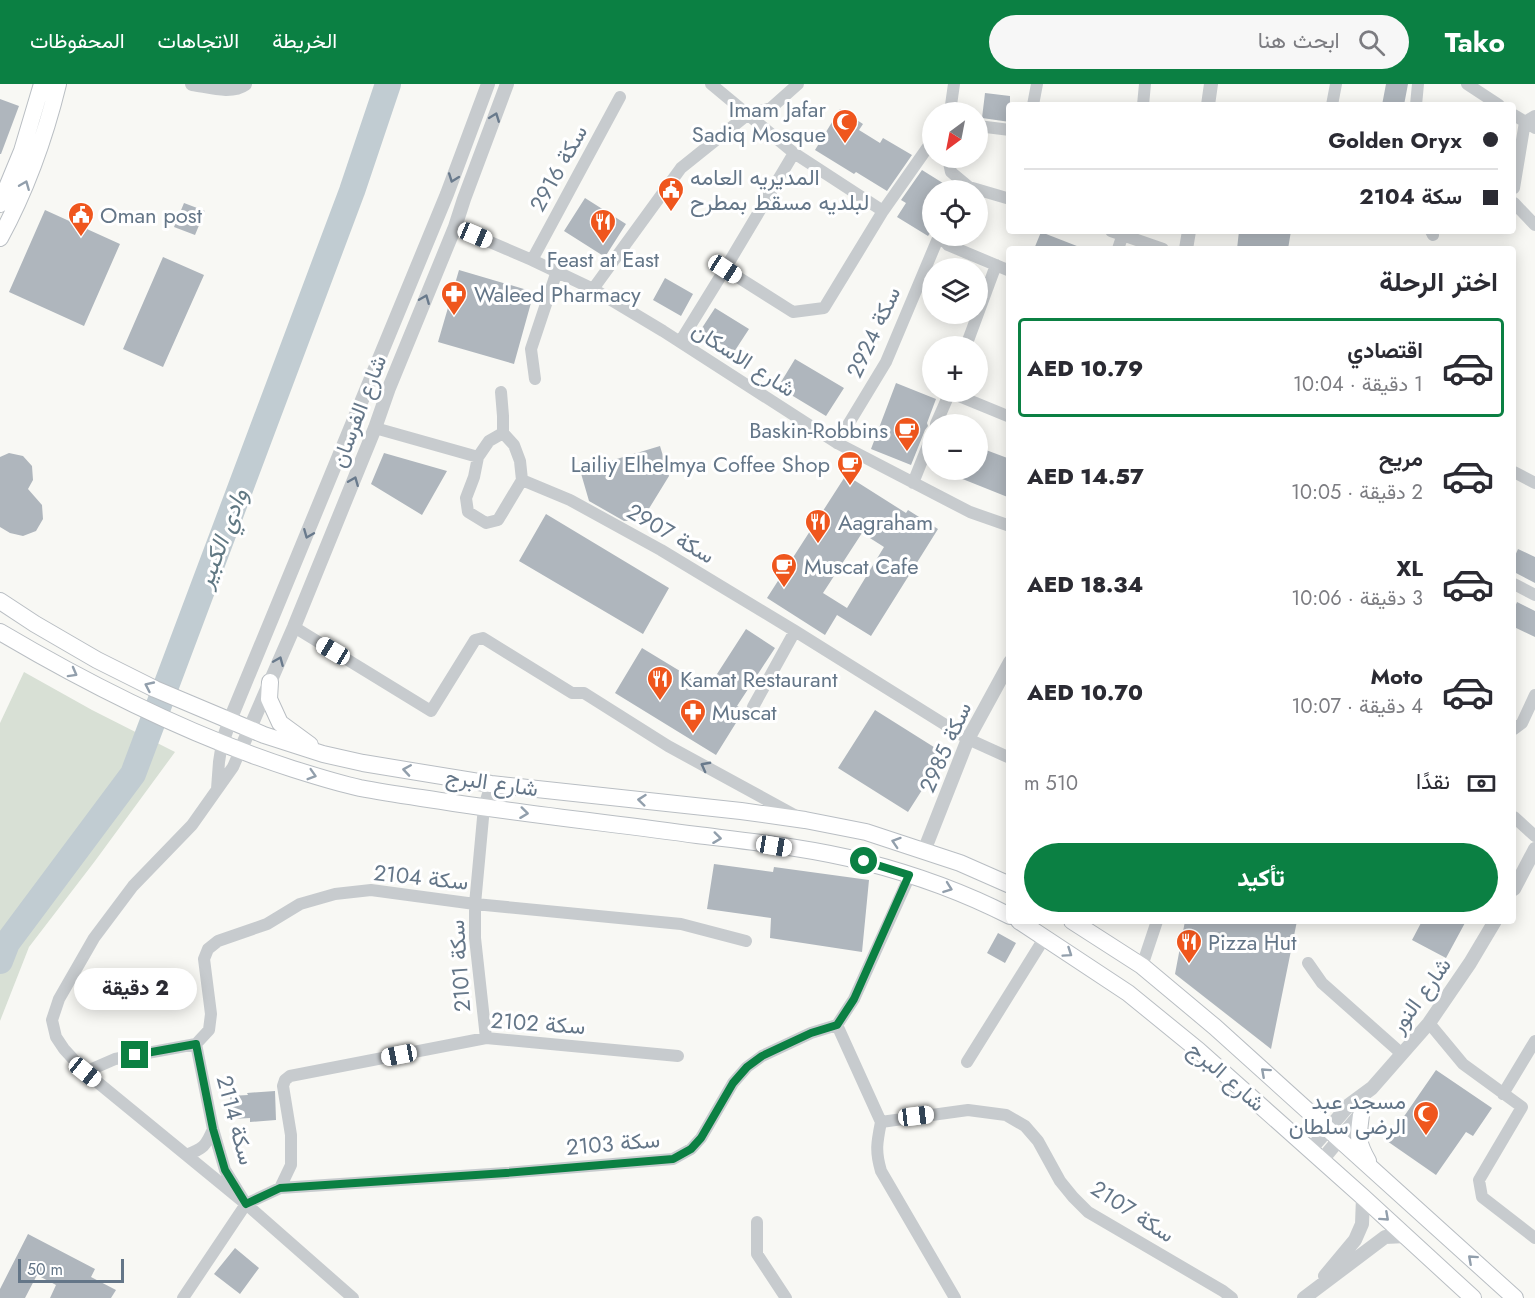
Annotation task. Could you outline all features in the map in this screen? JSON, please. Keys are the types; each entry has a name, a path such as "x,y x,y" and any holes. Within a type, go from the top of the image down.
{"main road":[{"path":"0,204 22,151 42,84"},
{"path":"0,238 14,212 37,154 58,84"},
{"name":"شارع البرج","path":"0,601 97,660 155,689 264,735 323,754 363,763 491,783 805,820 866,832 924,850 1006,883"},
{"name":"شارع البرج","path":"0,632 90,682 194,731 240,751 318,777 358,788 483,807 755,842 864,861 949,888 978,899 1006,914"},
{"path":"270,682 268,699 280,723 323,754"},
{"name":"شارع البرج","path":"1024,924 1128,993 1198,1050 1473,1298"},
{"name":"شارع البرج","path":"1077,924 1142,966 1215,1027 1515,1298"},
{"path":"1361,1115 1359,1142 1372,1167"}],"street":[{"path":"192,84 227,89 240,88 245,84"},
{"name":"شارع الفرسان","path":"222,743 438,216 488,84"},
{"name":"شارع الفرسان","path":"240,751 294,627 375,428 455,227 507,84"},
{"path":"593,289 681,168 747,115 771,108 798,84"},
{"path":"951,102 954,84"},
{"path":"1034,102 1037,84"},
{"path":"1143,102 1145,84"},
{"path":"1208,102 1211,84"},
{"path":"1333,102 1336,84"},
{"path":"1416,102 1418,84"},
{"path":"1467,84 1494,102"},
{"path":"716,86 794,153 883,211"},
{"name":"سكة 2916","path":"532,260 621,97"},
{"path":"1516,116 1532,122 1516,181"},
{"path":"988,127 1006,130"},
{"path":"680,342 794,153"},
{"path":"725,269 793,312 824,308 883,211 922,155"},
{"path":"950,168 959,180"},
{"path":"988,194 1006,199"},
{"path":"1516,205 1535,225"},
{"name":"شارع الاسكان","path":"455,227 593,289 837,443 970,512 1006,525"},
{"path":"1126,234 1156,246"},
{"name":"سكة 2924","path":"837,443 886,362 936,246"},
{"path":"950,246 1006,270"},
{"path":"970,336 996,266"},
{"path":"535,379 531,349 556,271"},
{"path":"501,392 503,433 514,445 520,461 522,480 498,520 486,523 468,512 466,498 478,457 489,441 503,433"},
{"path":"973,402 1006,415"},
{"path":"375,428 478,457"},
{"path":"913,483 922,460"},
{"path":"1516,473 1535,483"},
{"name":"سكة 2907","path":"522,480 570,500 661,550 968,739 1006,756"},
{"path":"1516,585 1535,595"},
{"path":"294,627 431,711 475,640 483,638 572,693 584,693 668,746 805,820"},
{"path":"753,706 795,631"},
{"name":"سكة 2985","path":"924,850 968,739 1006,669"},
{"path":"1516,728 1522,723 1535,695"},
{"path":"217,790 222,743"},
{"path":"183,1298 246,1204 85,1072 56,1037 52,1020 59,999 94,938 133,886 192,825 233,767 240,751"},
{"name":"سكة 2101","path":"486,1038 475,938 475,904 483,807 491,783"},
{"path":"1516,819 1535,836"},
{"path":"1516,885 1535,849"},
{"path":"909,875 854,999 837,1025 881,1122 877,1156 881,1171 955,1298"},
{"name":"سكة 2104","path":"196,1044 209,1030 211,1014 204,959 208,949 218,942 267,924 300,904 335,894 371,890 475,904 681,924 746,941"},
{"path":"1142,966 1156,924"},
{"name":"شارع النور","path":"1316,1155 1334,1134 1349,1105 1371,1088 1429,1023 1493,924"},
{"path":"967,1062 1045,937"},
{"path":"1308,963 1322,983 1402,1054"},
{"path":"1429,1023 1463,1064 1522,1107 1479,1180 1482,1197 1535,1238"},
{"name":"سكة 2103","path":"246,1204 280,1188 673,1159 691,1149 701,1138 733,1083 747,1067 762,1056 811,1033 837,1025"},
{"name":"سكة 2102","path":"280,1188 291,1165 291,1135 282,1086 290,1076 486,1038 678,1056"},
{"path":"1503,1094 1535,1041"},
{"path":"85,1072 115,1059 196,1044"},
{"name":"سكة 2114","path":"196,1044 213,1129 225,1170 246,1204 353,1298"},
{"name":"شارع النور","path":"1334,1134 1361,1115 1371,1088"},
{"name":"سكة 2107","path":"881,1122 968,1110 1006,1115 1025,1126 1038,1141 1060,1182 1088,1212 1232,1298"},
{"path":"186,1155 200,1150 208,1142 213,1129"},
{"path":"1308,1295 1355,1240 1362,1224 1363,1197"},
{"path":"757,1222 757,1254 786,1298"},
{"path":"1308,1295 1385,1237 1406,1236"}],"shaded area":[{"path":"24,672 175,752 29,947 0,1021 0,723"}],"building":[{"path":"1386,84 1408,84 1405,102 1383,102"},
{"path":"985,93 1010,96 1010,102 1006,102 1006,121 988,119 988,102 984,102"},
{"path":"0,99 19,106 1,154 0,154"},
{"path":"840,109 863,124 859,130 880,143 883,138 912,155 887,191 815,150"},
{"path":"922,170 938,180 922,180 922,232 897,217 906,203 901,200"},
{"path":"585,198 626,224 605,257 564,231"},
{"path":"184,203 205,211 195,235 174,227"},
{"path":"45,210 120,244 84,326 9,292"},
{"path":"1040,234 1046,234 1077,246 1035,246"},
{"path":"1239,234 1290,234 1288,246 1237,246"},
{"path":"163,257 204,275 163,367 123,349"},
{"path":"459,270 534,292 514,364 438,342"},
{"path":"665,278 693,294 681,316 653,300"},
{"path":"715,308 749,329 734,352 700,331"},
{"path":"795,359 844,388 826,416 778,387"},
{"path":"896,383 922,393 922,402 935,402 930,414 922,414 922,438 911,465 871,449"},
{"path":"660,446 669,476 642,520 624,521 589,501 580,470"},
{"path":"988,451 1006,458 1006,496 965,480 988,480"},
{"path":"9,453 23,456 32,466 33,480 28,489 42,505 43,519 36,531 23,536 10,533 0,527 0,457"},
{"path":"384,453 447,471 422,515 371,484"},
{"path":"846,475 906,513 908,510 938,529 871,636 837,615 825,635 767,598","holes":["862,533 884,547 847,608 823,593"]},
{"path":"546,514 669,588 643,634 519,561"},
{"path":"1518,549 1535,557 1535,583 1516,573"},
{"path":"1517,602 1535,611 1535,637 1516,628"},
{"path":"746,629 775,648 737,706 744,710 716,755 615,693 642,648 708,688"},
{"path":"875,710 945,754 908,812 838,768"},
{"path":"714,864 773,872 774,867 869,880 862,952 770,938 771,918 707,909"},
{"path":"1184,924 1296,924 1271,1049 1175,974"},
{"path":"1420,924 1464,924 1446,958 1412,940"},
{"path":"998,933 1016,943 1005,963 987,953"},
{"path":"1436,1070 1492,1108 1473,1136 1466,1132 1436,1175 1387,1141"},
{"path":"275,1091 276,1120 250,1122 250,1118 232,1119 230,1096"},
{"path":"28,1234 95,1269 91,1277 116,1290 111,1298 50,1298 56,1285 37,1275 25,1298 0,1298 0,1289"},
{"path":"235,1248 259,1268 240,1294 214,1274"}],"waterway":[{"name":"وادي الكبير","path":"0,961 7,943 133,774 352,191 388,84"}],"place":[{"name":"Imam Jafar Sadiq Mosque","path":"845,145"},
{"name":"المديريه العامه لبلديه مسقط بمطرح","path":"671,213"},
{"name":"Oman post","path":"81,238"},
{"name":"Feast at East","path":"603,245"},
{"name":"Waleed Pharmacy","path":"454,317"},
{"name":"Baskin-Robbins","path":"907,453"},
{"name":"Lailiy Elhelmya Coffee Shop","path":"850,487"},
{"name":"Aagraham","path":"818,545"},
{"name":"Muscat Cafe","path":"784,589"},
{"name":"Kamat Restaurant","path":"660,702"},
{"name":"Muscat","path":"693,735"},
{"name":"Pizza Hut","path":"1189,965"},
{"name":"مسجد عبد الرضى سلطان","path":"1426,1137"}],"route":[{"path":"135,1055 196,1044 213,1129 225,1170 246,1204 280,1188 673,1159 691,1149 701,1138 733,1083 747,1067 762,1056 811,1033 837,1025 854,999 909,875 864,861"}]}
